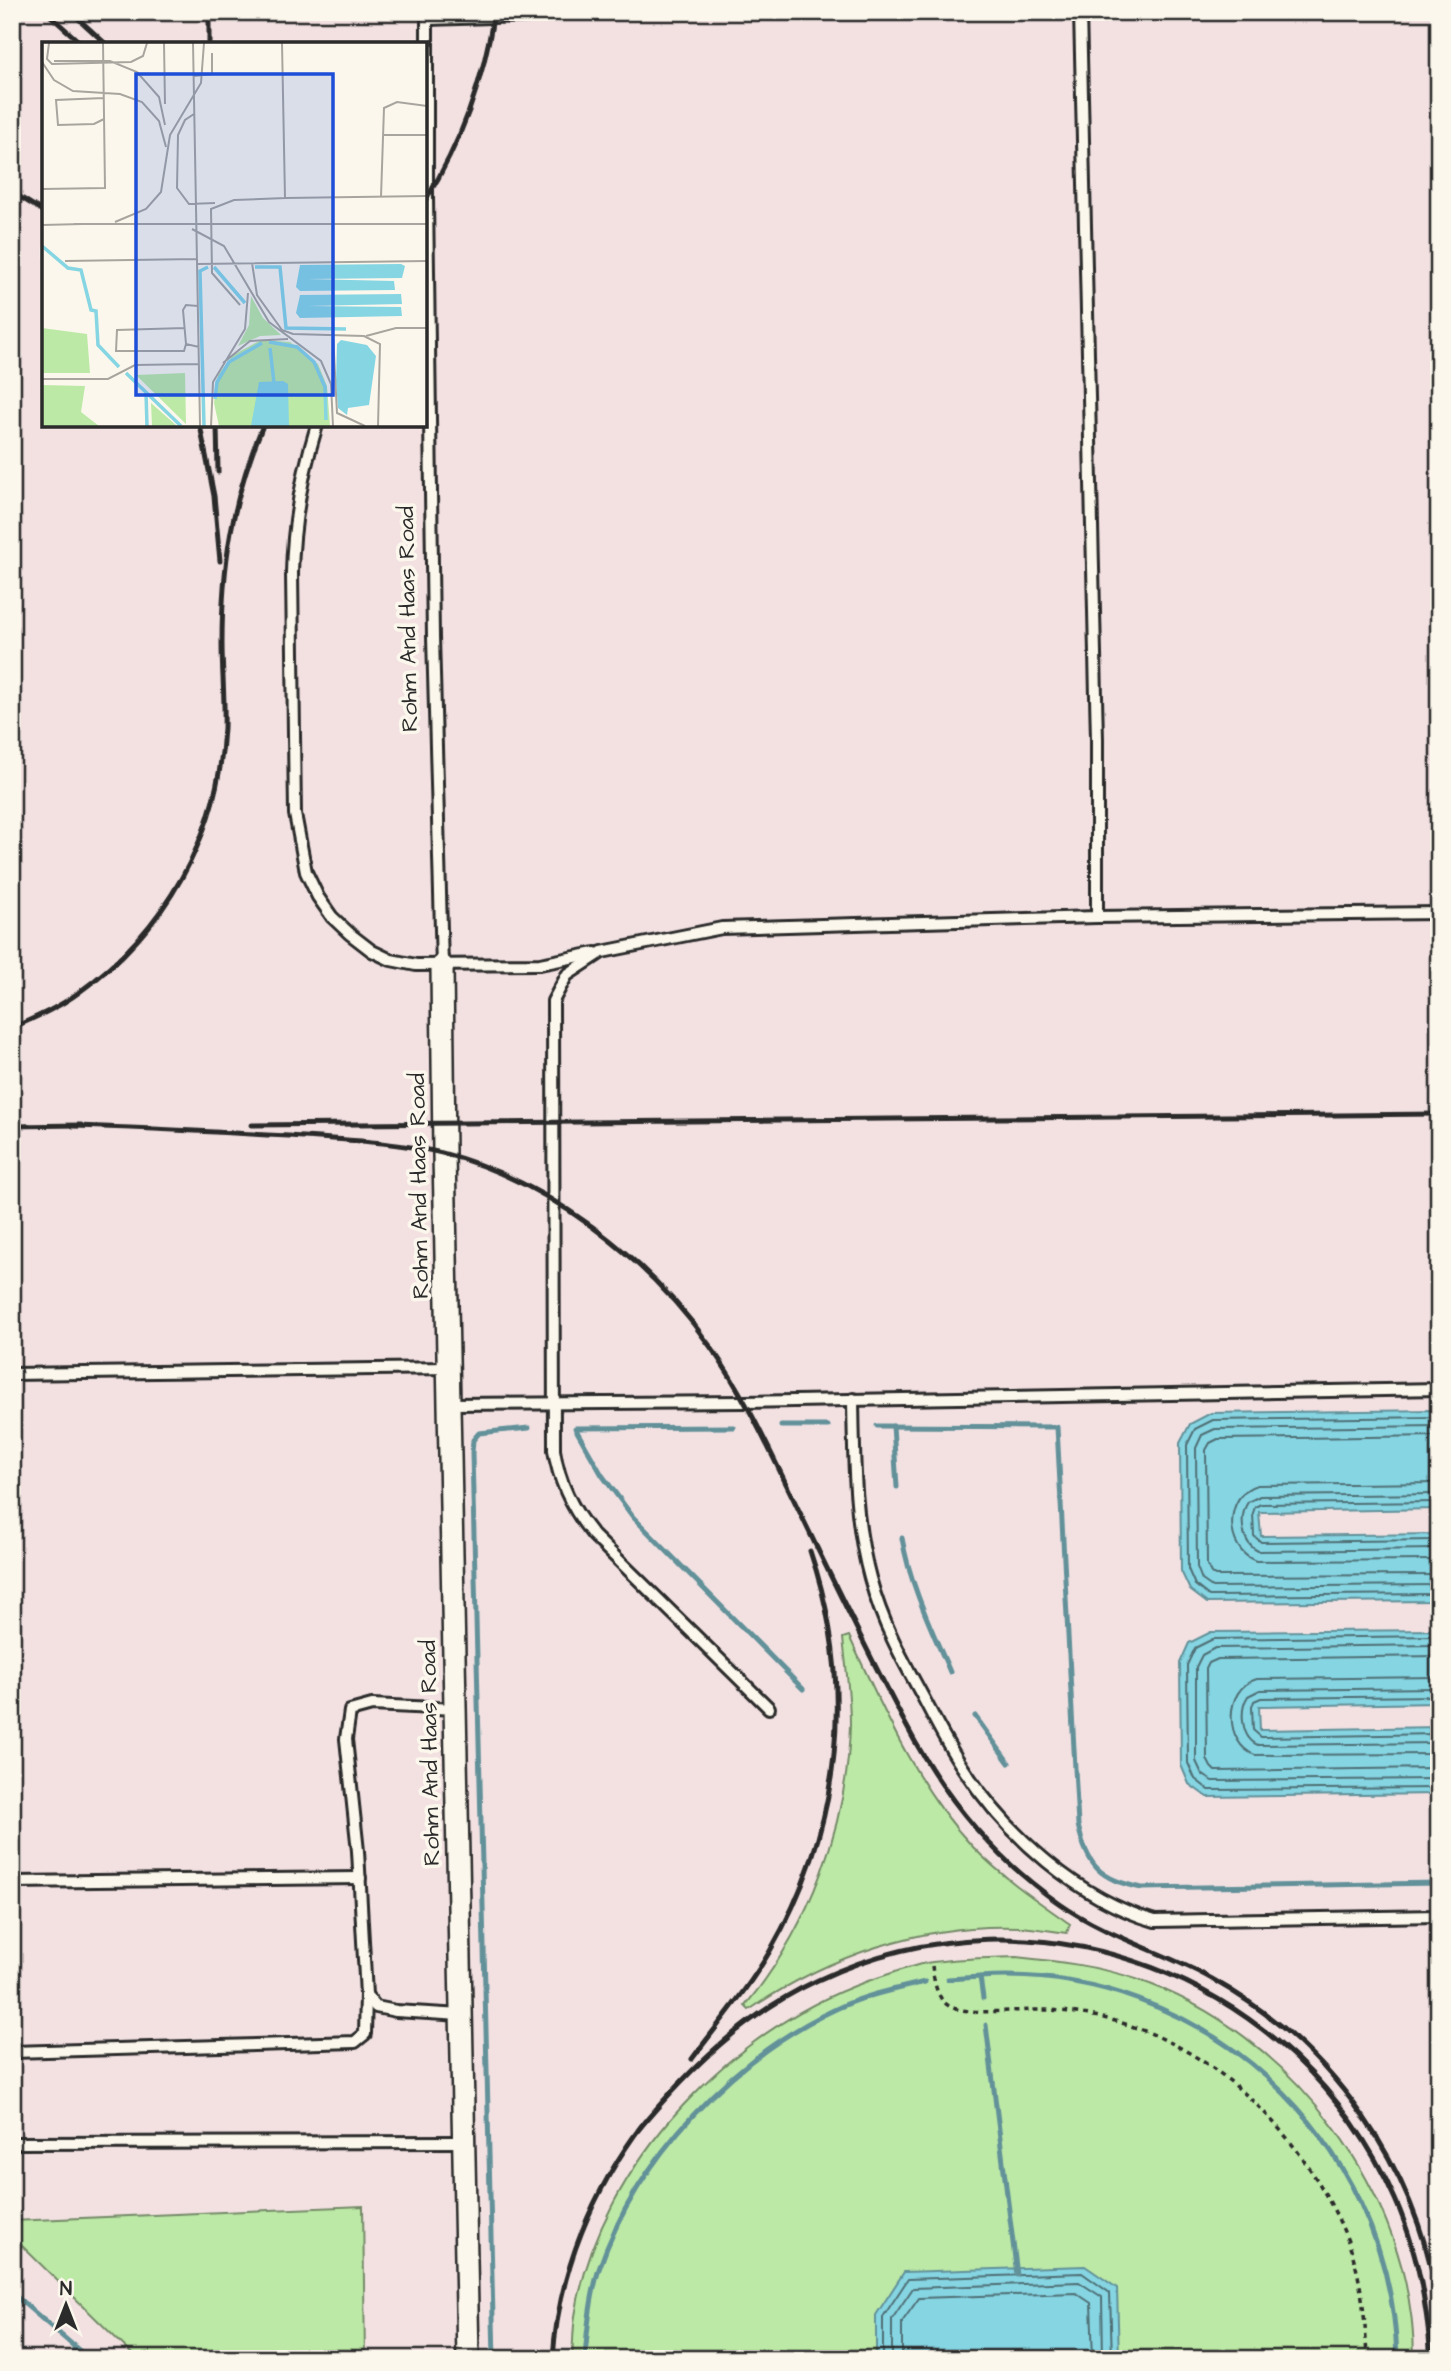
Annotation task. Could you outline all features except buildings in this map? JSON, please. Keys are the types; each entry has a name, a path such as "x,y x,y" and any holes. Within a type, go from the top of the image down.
{"street":[{"name":"Rohm And Haas Road","path":"442,966 443,1154 468,2359"}],"lane":[{"path":"427,16 530,16 545,12"},
{"path":"1080,12 1097,739 1097,917"},
{"name":"Rohm And Haas Road","path":"427,16 427,42"},
{"name":"Rohm And Haas Road","path":"427,297 442,966"},
{"path":"316,427 299,495 292,549 295,814 306,872 318,897 332,917 350,934 372,951 391,960 442,966 540,964 722,928 1097,917 1439,913"},
{"path":"602,952 567,975 553,1001 554,1450 557,1470 566,1494 593,1535 769,1707"},
{"path":"12,1374 449,1368"},
{"path":"450,1404 1439,1390"},
{"path":"853,1399 859,1521 869,1574 888,1634 963,1768 983,1796 1042,1857 1078,1886 1104,1902 1155,1921 1439,1916"},
{"path":"12,2052 355,2042 365,2034 366,1995 360,1878 346,1739 350,1711 372,1705 455,1709"},
{"path":"12,1882 360,1878"},
{"path":"366,1995 376,2007 396,2011 461,2015"},
{"path":"12,2143 464,2142"}],"path":[{"path":"932,1966 938,1993 950,2007 969,2011 1049,2010 1091,2016 1131,2027 1172,2044 1201,2060 1241,2090 1273,2121 1298,2152 1345,2234 1365,2315 1367,2359"}],"shaded area":[{"path":"12,12 1439,12 1439,2359 12,2359"}],"green space":[{"path":"849,1636 903,1747 918,1774 953,1824 996,1868 1070,1924 1067,1933 1019,1927 983,1927 912,1937 844,1959 779,1991 749,2010 745,2006 768,1976 806,1909 833,1837 848,1762 850,1713 843,1638"},
{"path":"1016,1957 1122,1974 1192,2003 1245,2037 1292,2079 1333,2127 1367,2180 1392,2237 1408,2297 1414,2359 572,2359 575,2316 589,2259 613,2205 644,2153 682,2106 727,2064 775,2027 827,1998 880,1977 926,1963"},
{"path":"363,2206 365,2359 137,2359 12,2236 12,2221"}],"water":[{"path":"1439,1410 1439,1509 1259,1512 1261,1536 1439,1534 1439,1601 1207,1603 1190,1590 1181,1571 1180,1443 1190,1424 1211,1413"},
{"path":"1439,1630 1439,1703 1259,1706 1260,1730 1439,1727 1439,1794 1207,1797 1189,1784 1181,1765 1180,1663 1189,1643 1211,1632"},
{"path":"1085,2266 1117,2288 1119,2359 876,2359 876,2315 904,2272"}],"waterway":[{"path":"781,1426 828,1426"},
{"path":"877,1426 1057,1427 1078,1825 1086,1851 1098,1869 1116,1881 1142,1888 1439,1883"},
{"path":"893,1426 897,1487"},
{"path":"734,1427 575,1428 602,1475 633,1517 803,1689"},
{"path":"494,2359 472,1453 473,1440 479,1433 529,1428"},
{"path":"902,1538 916,1589 950,1672"},
{"path":"975,1716 1009,1763"},
{"path":"980,1977 1061,1980 1138,1999 1208,2033 1270,2080 1321,2137 1361,2204 1387,2279 1397,2359"},
{"path":"948,1979 980,1977 983,1998"},
{"path":"585,2359 589,2314 596,2280 616,2228 638,2188 664,2150 693,2115 726,2082 799,2028 859,1999 925,1982"},
{"path":"986,2025 1017,2275"},
{"path":"12,2293 89,2359"},
{"path":"74,2344 74,2359"}],"railway":[{"path":"46,12 80,42"},
{"path":"71,12 104,42"},
{"path":"209,12 209,42"},
{"path":"427,198 450,156 469,110 484,62 494,12"},
{"path":"12,192 42,211"},
{"path":"200,427 214,496 220,561"},
{"path":"217,427 218,472"},
{"path":"12,1028 78,993 137,941 182,878 199,843 220,768 224,728 222,614 231,532 252,452 262,427"},
{"path":"252,1125 1439,1114"},
{"path":"12,1126 81,1125"},
{"path":"73,1126 347,1140 442,1153 481,1165 519,1182 557,1203 626,1253 685,1314 710,1346 744,1400 891,1697 921,1751 954,1801 1013,1867 1060,1904 1097,1926 1212,1979 1256,2007 1296,2039 1332,2076 1363,2116 1390,2160 1411,2206 1428,2255 1439,2306"},
{"path":"692,2059 743,1993 770,1951 794,1904 813,1856 826,1806 834,1756 836,1704 833,1653 824,1602 810,1551"},
{"path":"639,2129 678,2085 720,2044 766,2009 818,1980 902,1950 987,1939 1072,1945 1153,1968 1228,2005 1295,2057 1351,2122 1395,2199 1410,2238 1424,2298 1431,2359"},
{"path":"553,2359 562,2295 581,2233 609,2175 645,2121"}]}
